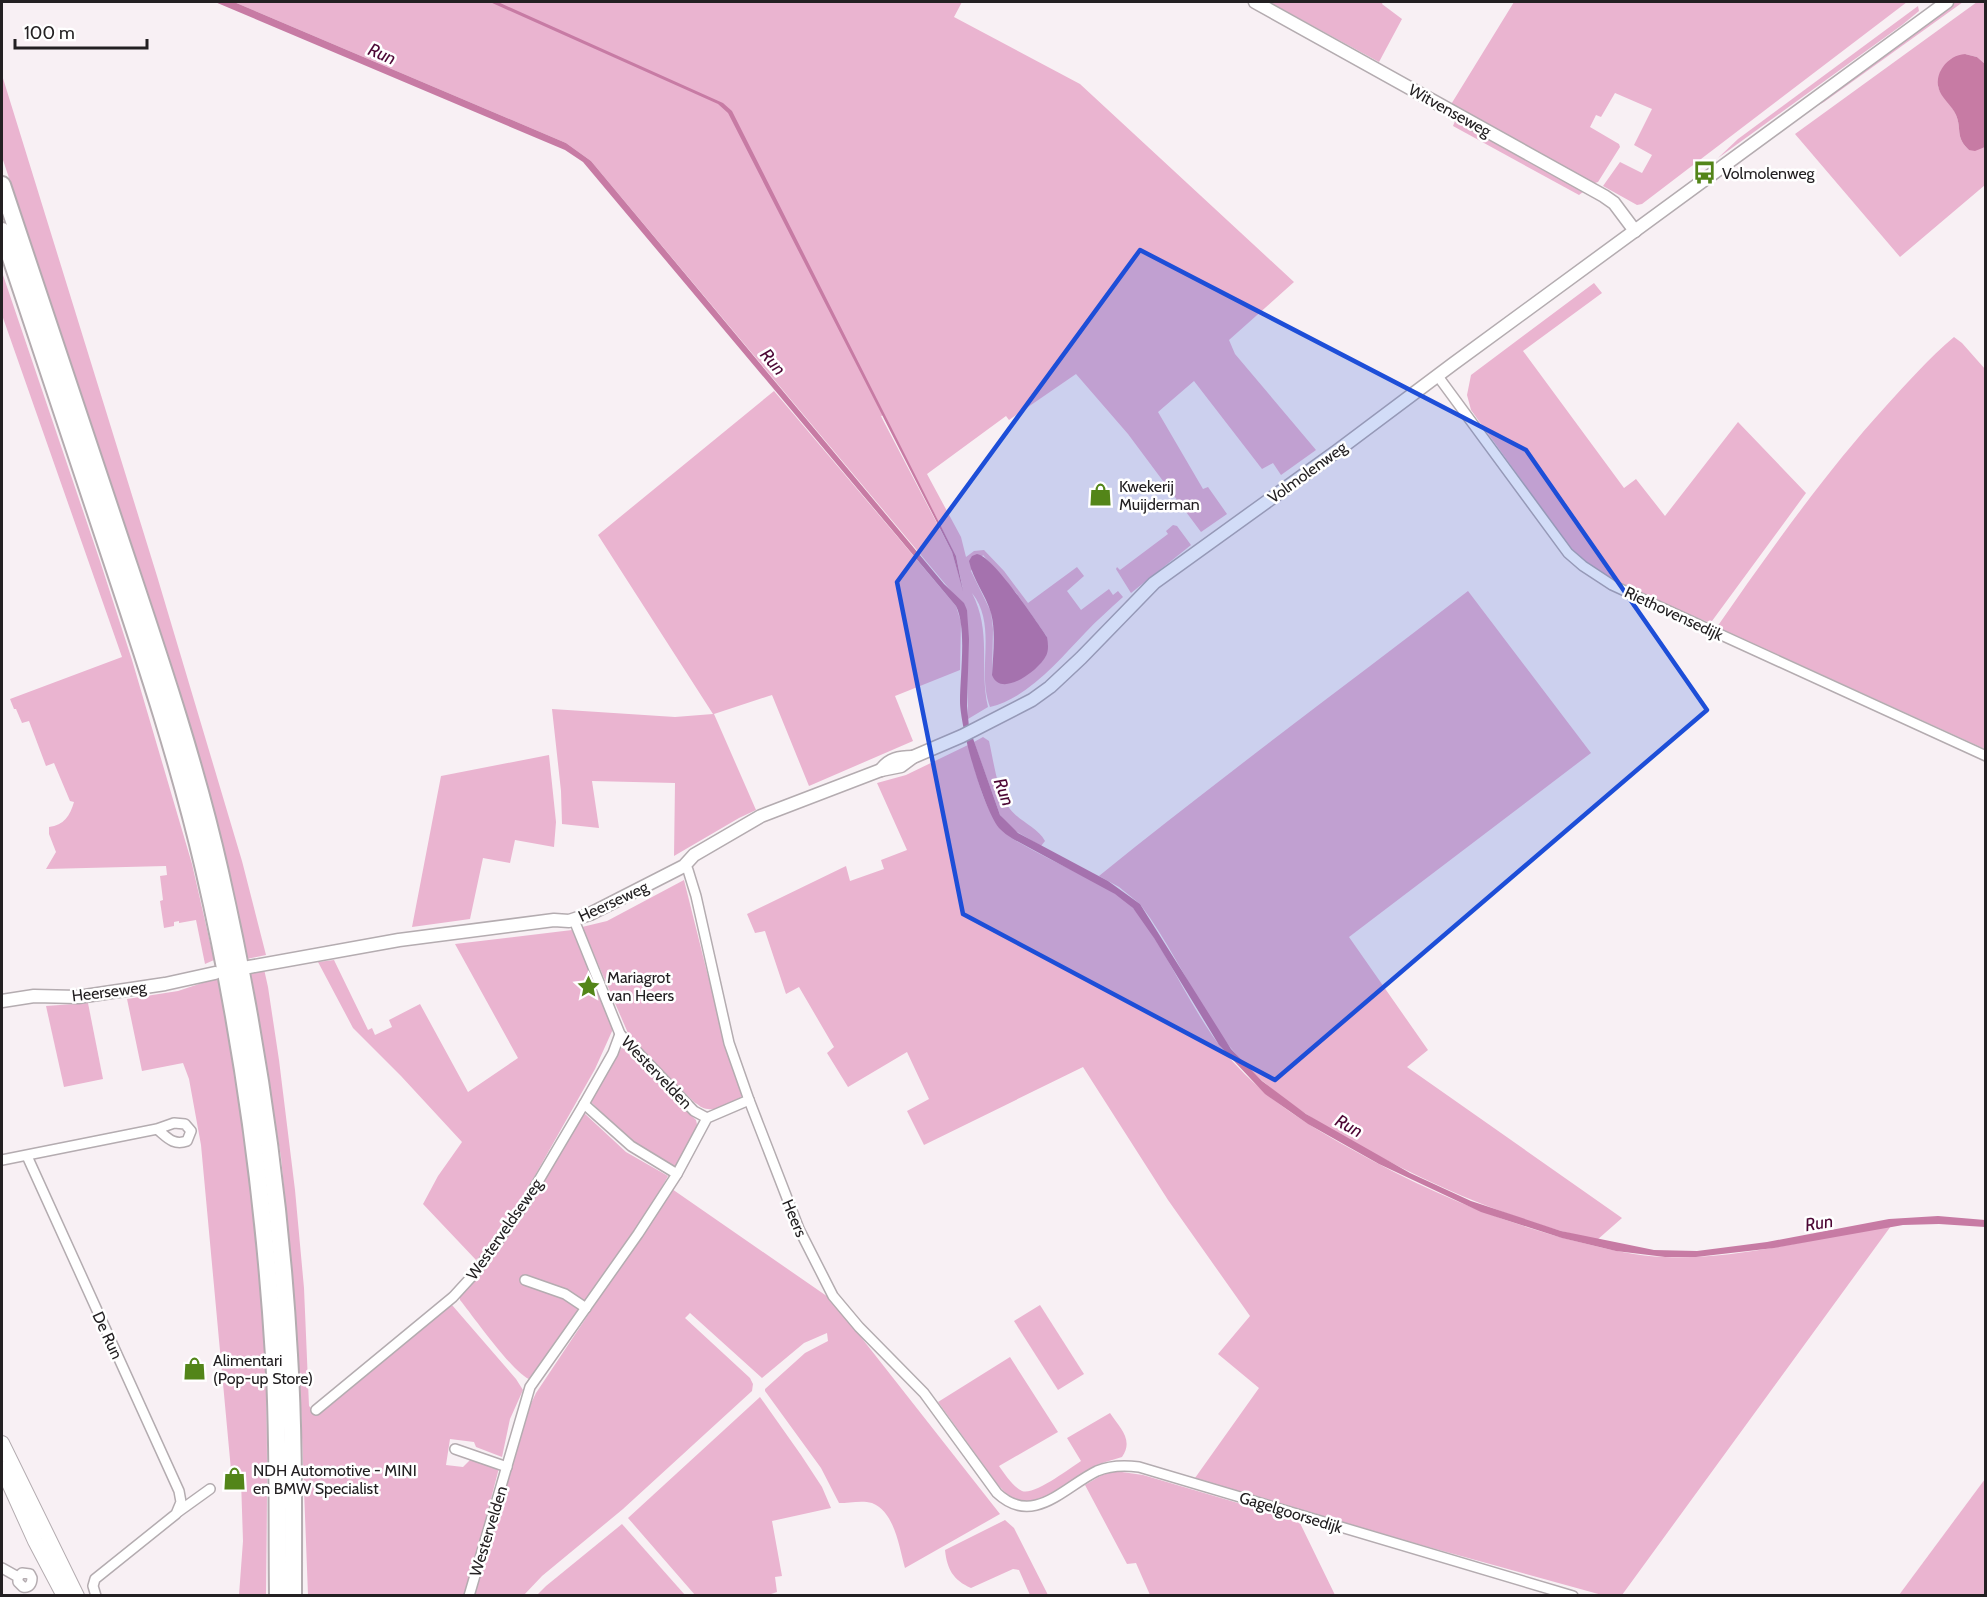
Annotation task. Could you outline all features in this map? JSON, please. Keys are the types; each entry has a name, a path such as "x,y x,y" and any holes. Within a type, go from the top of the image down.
{"highway":[{"path":"2,185 185,739 219,868 237,948 270,1143 282,1258 290,1381 293,1596"},
{"path":"2,231 170,741 198,846 222,951 243,1069 267,1259 276,1414 278,1596"}],"main road":[{"path":"2,1443 55,1566 64,1596"},
{"path":"2,1468 55,1566 77,1596"}],"street":[{"name":"Witvenseweg","path":"1255,2 1604,196 1614,203 1635,231"},
{"name":"Volmolenweg","path":"996,718 1032,700 1050,687 1154,583 1328,458 1437,375 1947,2"},
{"name":"Riethovensedijk","path":"1437,375 1568,553 1583,566 1612,585 1986,756"},
{"name":"Heerseweg","path":"249,967 399,940 554,920 574,920 684,866 693,855 761,816 881,770 895,758 912,757 996,718"},
{"name":"Heers","path":"684,866 688,870 696,896 729,1043 799,1229 833,1296 859,1328 924,1393 997,1493 1012,1508"},
{"name":"Westervelden","path":"574,920 620,1034 694,1111 706,1118"},
{"name":"Heerseweg","path":"2,1001 33,996 88,996 165,984 215,973"},
{"name":"Westerveldseweg","path":"315,1410 453,1297 476,1273 526,1202 585,1104 613,1053 620,1034"},
{"name":"Westervelden","path":"469,1596 530,1387 638,1234 677,1174 706,1118 749,1100"},
{"path":"585,1104 631,1146 677,1174"},
{"path":"2,1160 157,1129"},
{"name":"De Run","path":"27,1156 179,1491 181,1502 176,1514"},
{"path":"525,1280 564,1294 586,1308"},
{"name":"Westervelden","path":"455,1449 507,1467"},
{"name":"Gagelgoorsedijk","path":"1012,1508 1038,1505 1096,1471 1123,1465 1139,1467 1573,1596"},
{"path":"96,1596 93,1586 94,1579 210,1489"},
{"path":"2,1568 18,1577 21,1585 29,1586 35,1595"}],"highlighted area":[{"path":"1140,250 1526,450 1707,710 1275,1080 963,914 897,582"}],"shaded area":[{"path":"215,2 234,2 566,143 591,161 944,584 964,603 967,610 969,639 967,706 969,727 1000,815 1018,833 1108,881 1140,904 1231,1049 1262,1081 1306,1114 1410,1173 1471,1201 1561,1231 1654,1250 1697,1251 1767,1242 1889,1219 1938,1216 1985,1220 1985,1227 1939,1224 1903,1225 1774,1248 1696,1257 1665,1257 1616,1251 1562,1238 1481,1212 1379,1164 1308,1124 1265,1094 1219,1045 1154,938 1133,908 1115,894 1013,839 999,828 986,803 964,729 960,701 962,639 956,606 583,162 565,150"},
{"path":"234,2 962,2 954,17 1080,84 1294,282 1229,340 1235,354 1316,450 1281,475 1273,463 1262,469 1194,381 1158,412 1203,489 1208,487 1227,514 1201,532 1128,434 1076,374 1009,420 1006,416 927,474 961,537 966,557 974,551 984,550 1004,571 1028,603 1077,567 1084,576 1067,591 1081,610 1109,589 1113,595 1118,591 1123,597 1030,687 990,707 986,694 988,707 968,719 967,610 591,161 566,143","holes":["884,415 956,556 963,590 952,552 881,416","983,555 1017,594 1047,637 1046,656 1038,666 1023,677 992,675 991,612 971,571","972,593 980,606 984,620 985,677 982,622"]},
{"path":"490,2 498,2 723,103 732,111 956,556 963,591 952,552 728,113 718,104"},
{"path":"1269,2 1383,2 1382,4 1402,19 1379,62"},
{"path":"1514,2 1907,2 1642,204 1637,205 1603,186 1620,162 1642,173 1652,155 1634,145 1652,109 1615,93 1601,117 1596,115 1590,127 1619,144 1620,147 1598,182 1592,184 1450,106"},
{"path":"1951,2 1963,2 1824,102 1786,123"},
{"path":"1977,2 1985,2 1985,64 1977,57 1965,54 1941,70 1938,87 1956,115 1960,137 1965,145 1969,150 1985,147 1985,185 1900,257 1795,134"},
{"path":"1918,6 1919,11 1902,25 1718,158 1738,139"},
{"path":"1965,54 1977,57 1985,64 1985,147 1975,151 1969,150 1962,141 1956,115 1940,92 1938,85 1943,67 1953,58"},
{"path":"2,75 157,576 242,861 266,955 247,959 230,874 177,682 2,157"},
{"path":"1455,121 1583,192 1579,195 1453,126"},
{"path":"2,272 132,660 192,864 214,960 205,964 196,920 174,922 174,926 164,928 160,901 163,900 160,876 167,875 166,866 46,869 56,852 49,834 49,827 66,819 74,802 70,801 54,763 46,766 29,721 22,723 10,699 122,657 2,315"},
{"path":"1594,283 1602,293 1523,351 1624,488 1636,479 1665,516 1738,422 1806,493 1712,621 1708,622 1695,617 1629,589 1584,561 1571,549 1471,410 1467,395 1471,375"},
{"path":"1954,337 1985,369 1985,749 1717,627 1777,542 1863,432 1911,379"},
{"path":"774,391 956,606 961,622 960,670 895,696 913,741 809,786 772,695 714,714 756,810 674,856 675,783 592,781 599,828 562,824 561,791 552,709 675,717 713,714 598,535"},
{"path":"1173,525 1177,526 1191,545 1131,593 1116,569 1117,567 1120,570 1168,534 1166,531"},
{"path":"977,554 984,557 1003,577 1047,637 1048,651 1042,662 1020,680 1011,683 997,682 992,675 993,620 969,561"},
{"path":"1468,591 1591,753 1349,937 1428,1050 1407,1067 1622,1218 1597,1240 1505,1213 1446,1189 1360,1146 1290,1103 1258,1077 1230,1047 1140,904 1119,887 1099,876"},
{"path":"983,737 989,741 996,776 1006,802 1014,814 1042,836 1045,841 1041,846 1012,829 1000,815 974,742"},
{"path":"968,745 983,796 995,820 1003,830 1013,839 1106,888 1129,904 1150,930 1196,1011 1236,1065 1263,1091 1291,1112 1321,1132 1380,1165 1493,1216 1593,1246 1644,1255 1693,1257 1722,1255 1891,1226 1622,1595 1602,1595 1414,1543 1195,1478 1259,1388 1218,1354 1250,1316 1168,1200 1083,1067 924,1145 907,1111 929,1099 907,1052 848,1087 827,1053 834,1047 799,987 786,994 765,931 755,933 747,914 846,866 850,881 884,869 881,860 907,850 877,783 906,775"},
{"path":"549,755 556,822 554,847 515,840 510,863 483,858 470,919 412,927 441,776"},
{"path":"684,880 742,1096 731,1104 716,1109 704,1108 694,1102 631,1040 582,927 607,921"},
{"path":"572,930 613,1029 595,1069 533,1179 492,1246 476,1260 423,1204 438,1176 462,1142 353,1028 318,962 334,960 368,1030 372,1028 375,1035 392,1027 389,1020 420,1004 468,1092 518,1058 455,944"},
{"path":"264,969 279,1060 295,1190 304,1288 309,1406 316,1413 339,1397 444,1309 452,1305 523,1390 510,1419 502,1457 476,1447 474,1442 450,1439 446,1465 463,1467 471,1459 499,1468 466,1595 308,1595 301,1410 299,1410 292,1276 281,1157 250,972"},
{"path":"217,978 222,996 245,1152 262,1308 267,1416 266,1595 239,1595 243,1541 241,1480 231,1470 201,1145 189,1079 183,1063 142,1071 127,999 178,991"},
{"path":"88,1003 103,1079 64,1087 46,1006"},
{"path":"622,1047 696,1120 698,1129 676,1167 630,1140 591,1102"},
{"path":"583,1112 626,1152 668,1176 653,1203 531,1380 515,1368 494,1344 460,1300 460,1293 512,1229"},
{"path":"672,1189 831,1299 1000,1514 905,1568 895,1531 886,1514 872,1503 839,1503 821,1468 765,1391 805,1353 828,1341 827,1333 804,1343 762,1378 690,1313 685,1318 750,1378 753,1384 752,1391 623,1509 542,1576 524,1595 474,1596 525,1416 536,1393"},
{"path":"1040,1305 1084,1374 1058,1390 1014,1321"},
{"path":"1010,1357 1058,1432 999,1466 1015,1486 1022,1491 1035,1489 1081,1461 1067,1438 1110,1413 1126,1440 1127,1445 1122,1457 1099,1464 1058,1492 1030,1505 1011,1499 998,1485 938,1402"},
{"path":"760,1397 822,1487 831,1508 772,1521 782,1576 775,1577 777,1592 771,1596 695,1595 628,1518"},
{"path":"1115,1471 1143,1475 1299,1521 1335,1595 1150,1595 1136,1563 1127,1564 1085,1485 1102,1475"},
{"path":"1985,1479 1985,1595 1899,1595"},
{"path":"1005,1520 1014,1528 1048,1595 1030,1595 1019,1570 1013,1569 971,1588 952,1573 947,1563 945,1550"},
{"path":"622,1524 685,1595 537,1595 546,1586"}],"place":[{"name":"Volmolenweg","path":"1704,173"},
{"name":"Kwekerij Muijderman","path":"1101,495"},
{"name":"Mariagrot van Heers","path":"589,986"},
{"name":"Alimentari (Pop-up Store)","path":"195,1369"},
{"name":"NDH Automotive - MINI en BMW Specialist","path":"235,1479"}],"water label":[{"name":"Run","path":"382,54"},
{"name":"Run","path":"773,362"},
{"name":"Run","path":"1004,792"},
{"name":"Run","path":"1349,1126"},
{"name":"Run","path":"1819,1223"}]}
